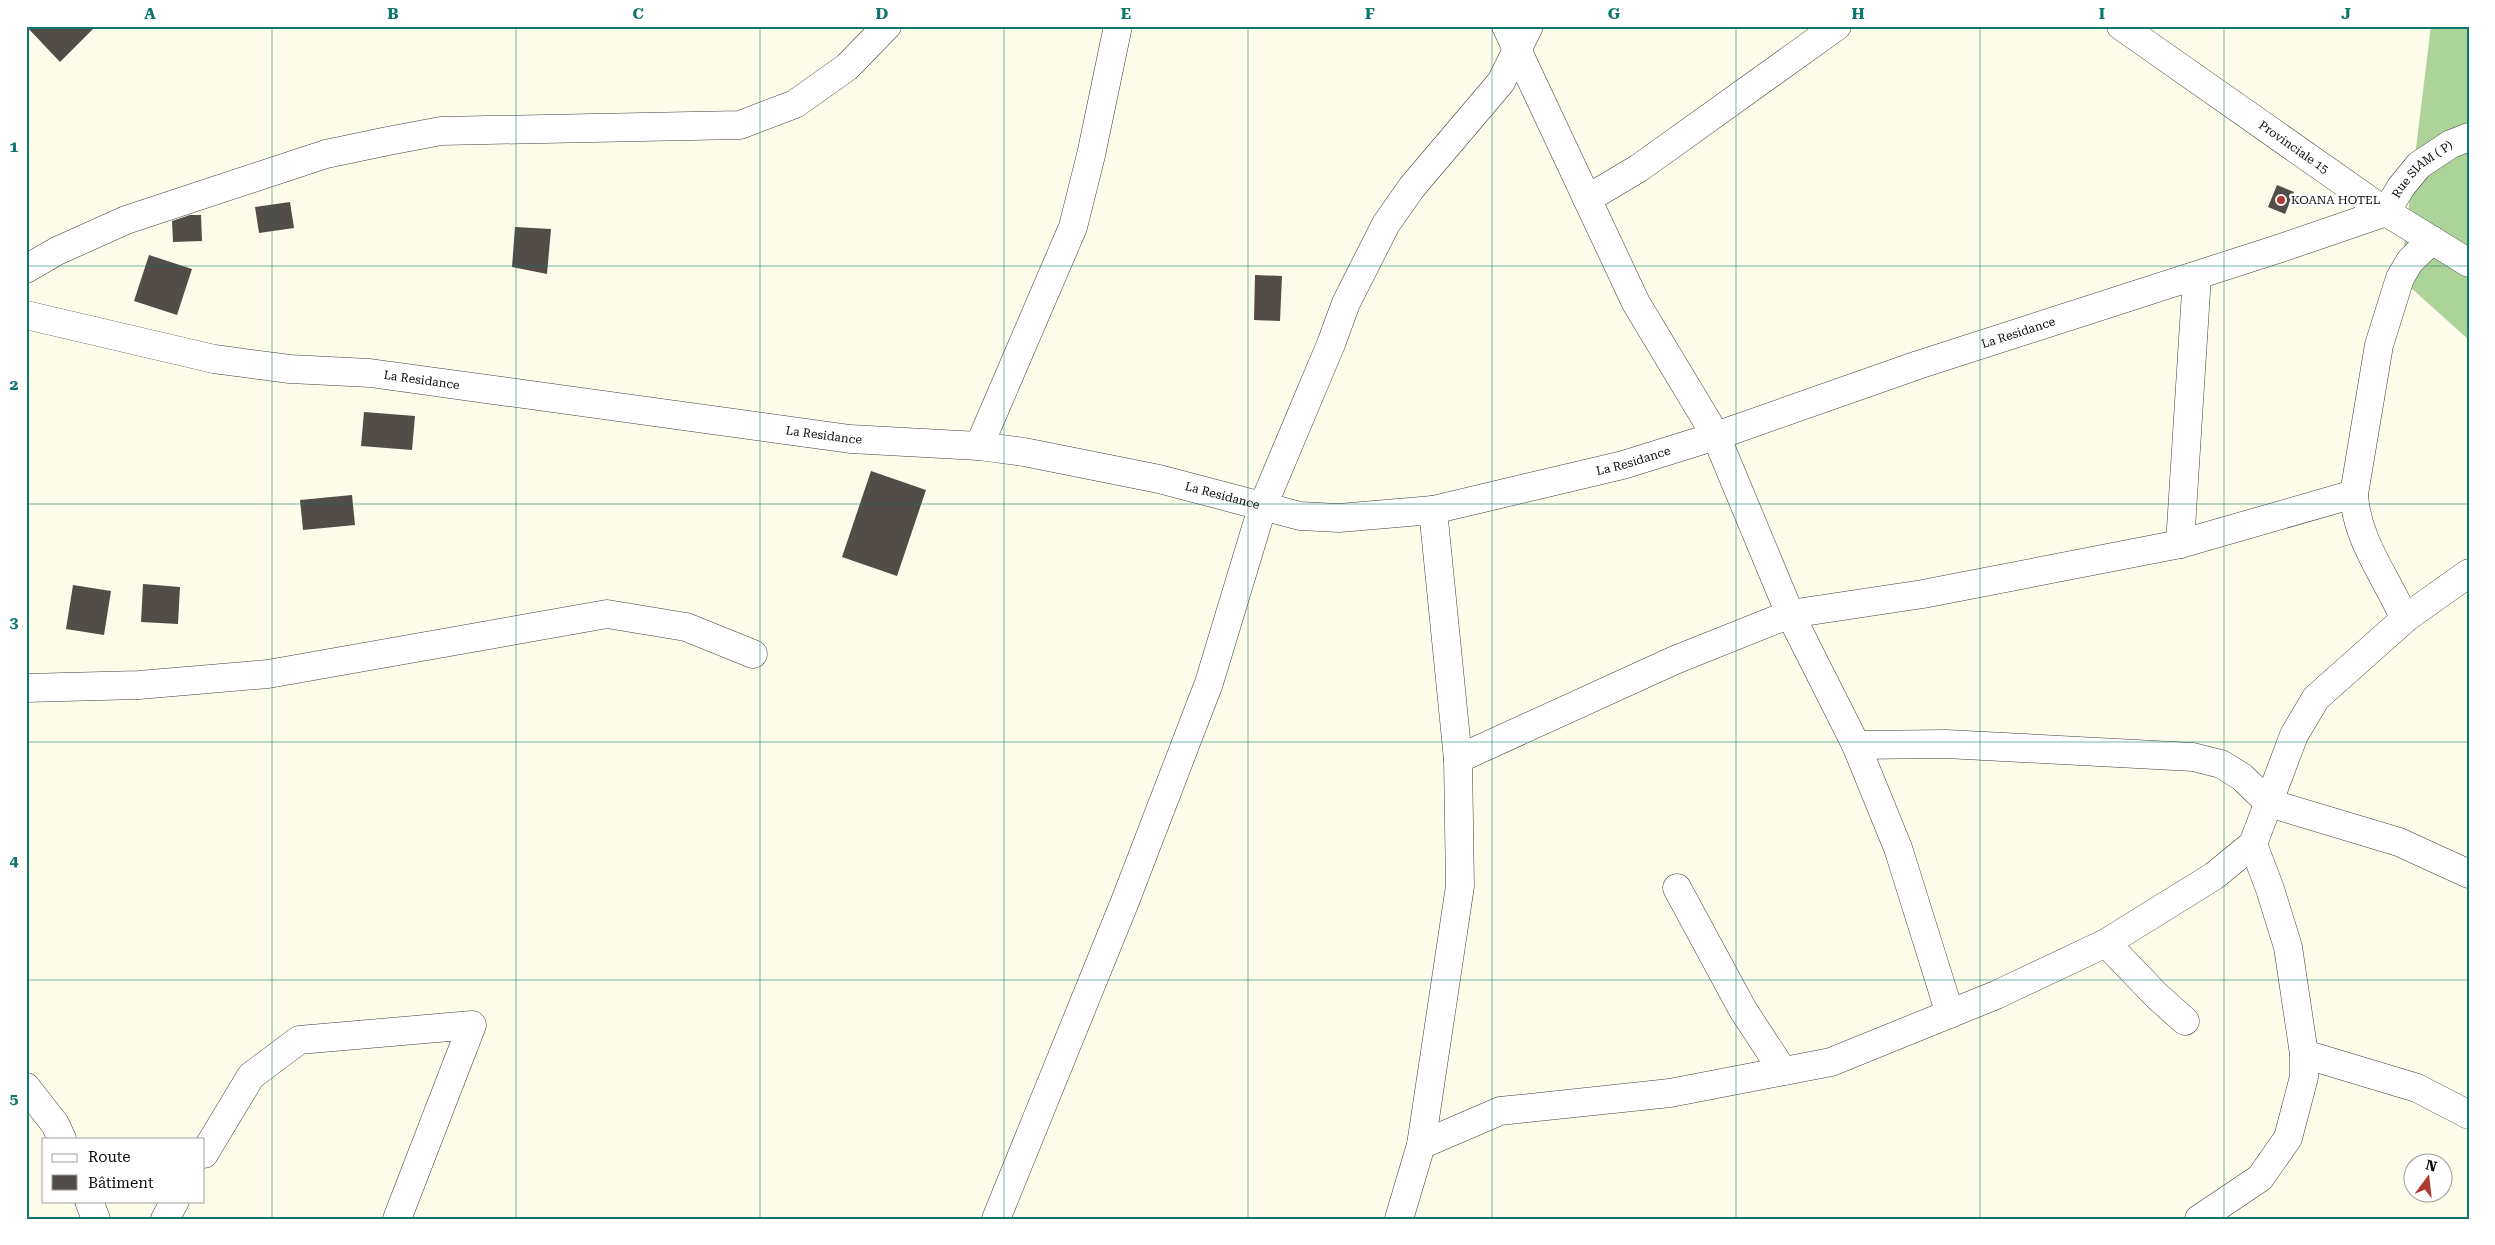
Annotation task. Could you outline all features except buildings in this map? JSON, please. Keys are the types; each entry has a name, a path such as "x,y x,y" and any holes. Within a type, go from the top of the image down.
{"street":[{"path":"26,269 57,251 126,220 326,154 388,141 440,131 740,125 795,104 847,67 887,26"},
{"path":"980,446 1073,227 1091,155 1118,26"},
{"path":"1506,26 1516,51 1636,303 1716,436 1790,614 1856,745 1898,848 1950,1014"},
{"path":"996,1219 1124,904 1209,683 1262,508 1331,344 1346,302 1386,224 1412,187 1500,82 1529,26"},
{"path":"1587,199 1639,168 1837,26"},
{"name":"Provinciale 15","path":"2121,26 2386,212 2469,263"},
{"name":"Rue SIAM ( P)","path":"2386,212 2401,187 2419,165 2451,144 2469,137"},
{"name":"La Residance","path":"26,315 214,359 290,370 370,373 850,439 980,446 1070,460 1159,479 1262,508 1300,516 1339,518 1433,510 1623,465 1716,436 1918,365 2197,276 2386,212"},
{"path":"2406,617 2401,611 2360,530 2355,512 2354,494 2379,345 2400,278 2410,261 2432,240"},
{"path":"2180,544 2197,276"},
{"path":"1458,759 1674,660 1790,614 1923,594 2180,544 2354,494"},
{"path":"1399,1219 1420,1145 1460,886 1458,759 1433,510"},
{"path":"1420,1145 1500,1111 1670,1093 1831,1062 1996,995 2106,943 2214,876 2253,844 2294,735 2316,698 2406,617 2469,572"},
{"path":"26,688 139,685 268,674 607,614 686,627 754,654"},
{"path":"1856,745 1976,746 2193,757 2221,764 2242,777 2269,803 2399,842 2469,874"},
{"path":"2199,1219 2260,1178 2288,1138 2304,1077 2304,1054 2288,948 2270,889 2253,844"},
{"path":"1677,888 1743,1010 1783,1071"},
{"path":"2106,943 2157,996 2185,1021"},
{"path":"205,1152 251,1076 299,1040 472,1025 397,1219"},
{"path":"2304,1054 2417,1088 2469,1114"},
{"path":"26,1086 55,1124 62,1138"},
{"path":"89,1202 96,1219"},
{"path":"165,1219 174,1202"}],"green space":[{"path":"2431,26 2469,26 2469,340 2400,278"}],"place":[{"name":"KOANA HOTEL","path":"2281,200"}]}
